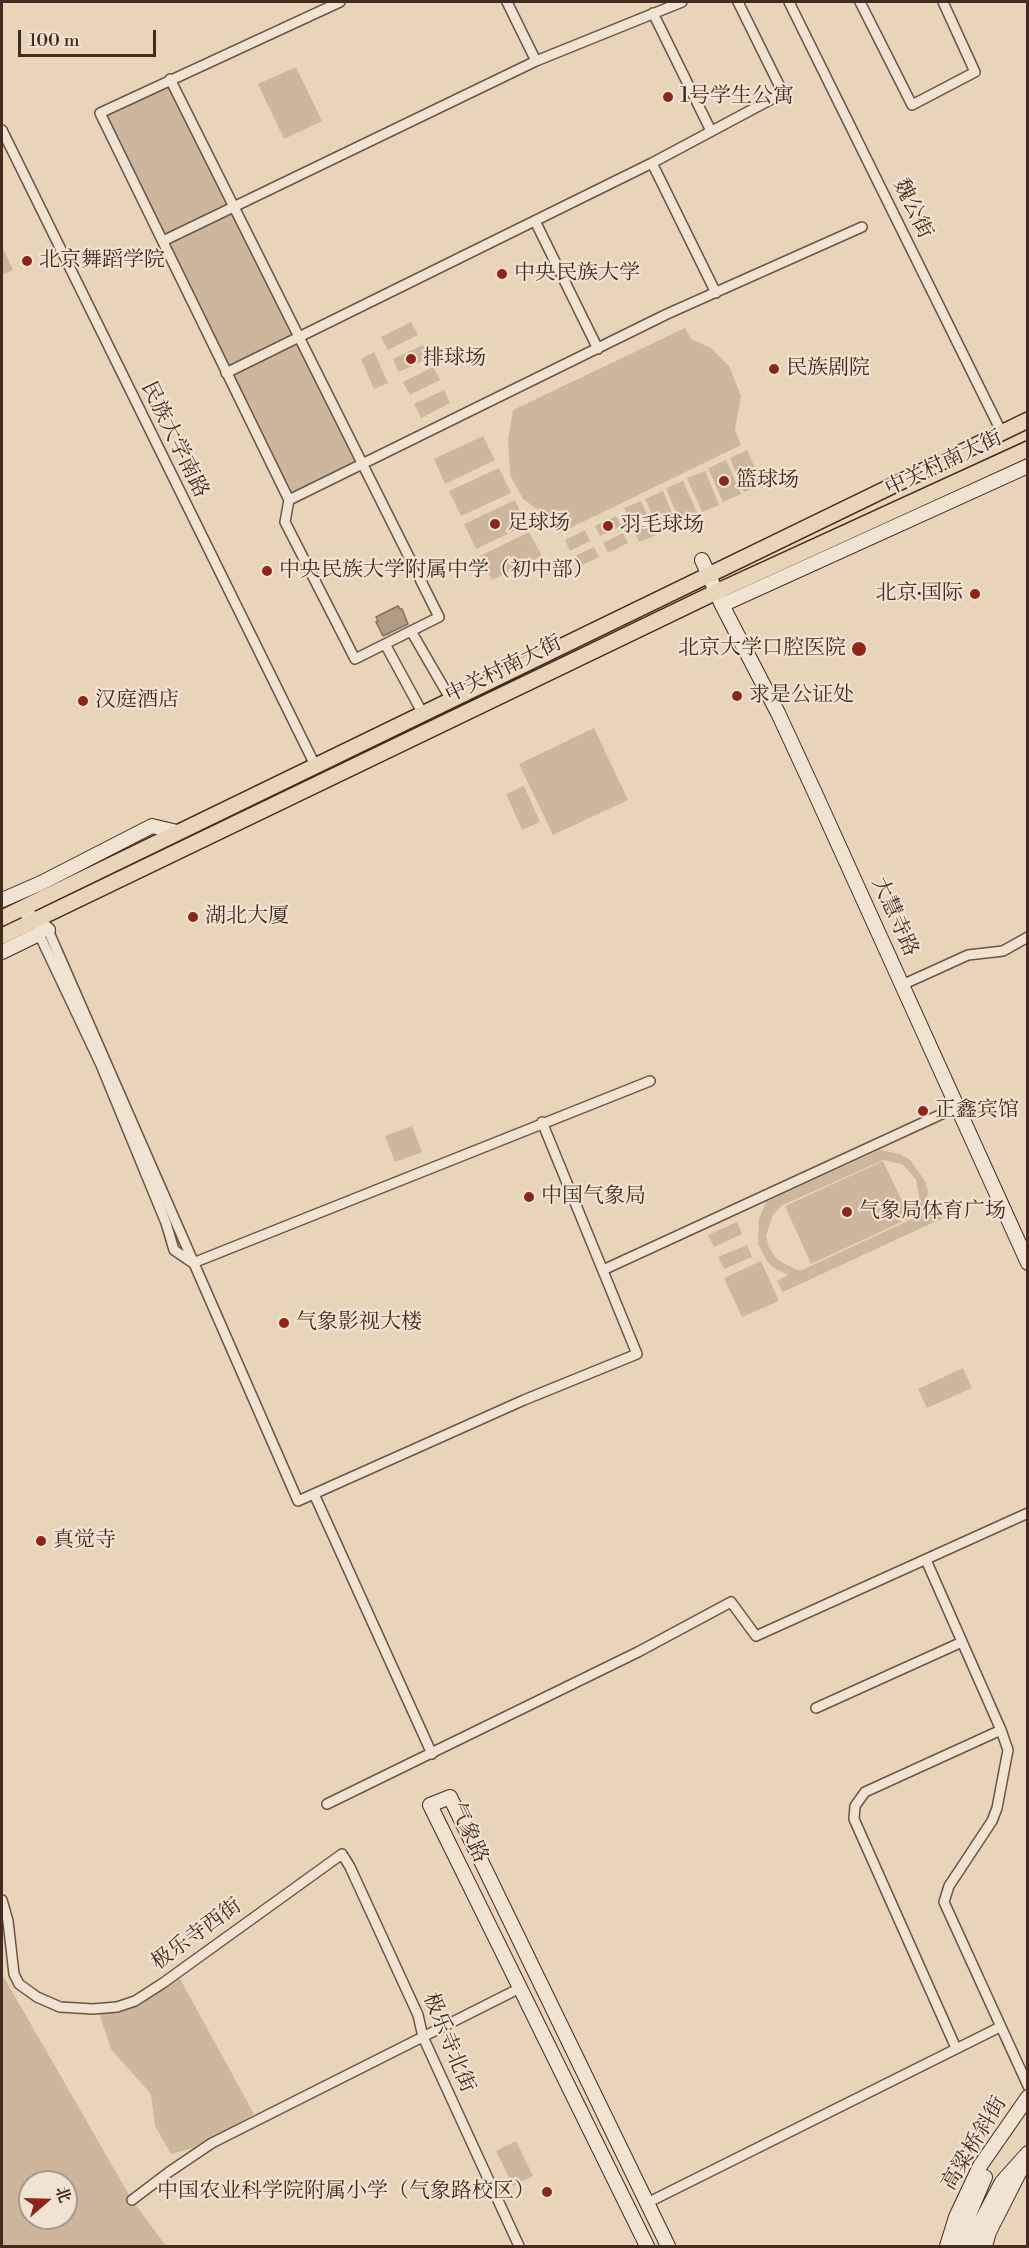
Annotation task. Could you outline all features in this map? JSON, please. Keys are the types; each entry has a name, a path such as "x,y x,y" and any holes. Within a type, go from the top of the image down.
{"main road":[{"name":"中关村南大街","path":"7,914 1028,420"},
{"name":"中关村南大街","path":"2,936 36,927 1028,449"}],"street":[{"path":"170,79 439,617 355,659 285,522 290,500 100,113 170,79 340,2"},
{"path":"507,2 536,61"},
{"path":"163,241 536,61 682,2"},
{"path":"226,373 652,163 783,93 738,2"},
{"name":"魏公街","path":"789,2 1002,433"},
{"path":"860,2 912,105 975,72 943,2"},
{"path":"653,13 711,131"},
{"name":"民族大学南路","path":"2,130 315,765"},
{"path":"652,163 716,293"},
{"path":"535,221 598,348"},
{"path":"290,500 667,314 862,227"},
{"name":"中关村南大街","path":"719,598 1028,466"},
{"name":"大慧寺路","path":"702,560 778,713 1028,1263"},
{"path":"411,631 452,700"},
{"path":"385,644 423,714"},
{"path":"177,832 153,826 41,883 3,895 7,914 36,927 112,1072 298,1501 524,1400 637,1354 542,1122"},
{"name":"中关村南大街","path":"2,952 36,927"},
{"path":"902,985 968,956 1003,951 1028,937"},
{"path":"193,1263 542,1122 650,1081"},
{"path":"603,1270 957,1107"},
{"path":"314,1494 432,1754"},
{"path":"327,1804 638,1652 731,1602 756,1636 1028,1513"},
{"path":"926,1560 1008,1750 997,1808 992,1821 949,1886 944,1902 1028,2086"},
{"path":"816,1708 962,1641"},
{"path":"956,2049 854,1820 855,1806 866,1792 1001,1730"},
{"name":"气象路","path":"642,2245 520,1988 430,1806 450,1797 668,2247"},
{"name":"极乐寺西街","path":"2,1900 8,1921 14,1974 19,1984 37,1997 60,2007 117,2007 135,2001 342,1854"},
{"name":"极乐寺北街","path":"342,1854 418,2014 423,2037 519,2247"},
{"path":"476,1899 495,1890"},
{"path":"132,2200 212,2143 520,1988"},
{"path":"647,2203 1000,2026"},
{"name":"高粱桥斜街","path":"947,2247 956,2217 980,2166 1028,2097"},
{"path":"958,2247 967,2219 1005,2131"},
{"path":"972,2247 977,2229 1002,2182 1028,2155"},
{"path":"985,2247 988,2232 1028,2155"}],"shaded area":[{"path":"296,67 322,121 284,139 258,84"},
{"path":"170,79 362,464 289,500 100,113"},
{"path":"2,246 13,270 2,275"},
{"name":"排球场","path":"411,322 418,335 388,350 381,337"},
{"path":"685,328 691,339 711,348 729,366 741,396 735,430 741,445 560,533 551,519 523,499 510,475 508,440 513,410"},
{"name":"排球场","path":"423,345 429,358 399,372 393,359"},
{"name":"排球场","path":"374,352 388,383 374,389 361,359"},
{"name":"排球场","path":"433,367 440,380 410,395 403,382"},
{"name":"排球场","path":"444,390 450,403 421,418 414,404"},
{"name":"足球场","path":"483,436 495,460 445,484 434,459"},
{"name":"篮球场","path":"747,450 762,484 744,492 730,458"},
{"name":"篮球场","path":"726,460 741,494 723,502 708,468"},
{"name":"足球场","path":"499,468 511,493 461,516 449,491"},
{"name":"篮球场","path":"705,471 719,505 702,512 687,478"},
{"name":"篮球场","path":"683,481 698,515 680,522 666,488"},
{"path":"663,491 677,525 660,533 645,499"},
{"name":"足球场","path":"515,500 526,525 476,549 464,524"},
{"path":"641,501 656,535 639,542 624,508"},
{"name":"羽毛球场","path":"616,516 621,526 600,536 595,526"},
{"name":"羽毛球场","path":"585,530 590,541 570,551 565,540"},
{"name":"足球场","path":"529,532 542,556 492,580 480,556"},
{"name":"羽毛球场","path":"623,533 628,543 608,553 603,543"},
{"name":"羽毛球场","path":"594,547 599,557 578,567 573,557"},
{"path":"398,606 402,609 408,624 383,636 376,617"},
{"path":"594,728 628,800 553,835 519,764"},
{"path":"524,786 540,822 522,830 506,794"},
{"path":"412,1126 422,1152 395,1162 385,1136"},
{"path":"880,1150 900,1154 910,1160 925,1181 928,1191 924,1215 938,1209 943,1218 783,1292 777,1281 788,1275 774,1268 767,1261 758,1244 759,1219 766,1202","holes":["883,1160 902,1164 916,1179 920,1203 914,1218 800,1271 775,1257 769,1248 766,1236 773,1215 781,1206"]},
{"name":"气象局体育广场","path":"883,1161 910,1218 811,1264 785,1206"},
{"path":"737,1222 742,1234 714,1247 708,1235"},
{"path":"747,1245 752,1257 724,1269 718,1257"},
{"path":"761,1261 779,1301 742,1317 724,1278"},
{"path":"963,1368 972,1388 927,1408 918,1389"},
{"path":"2,1974 132,2200 166,2246 2,2246"},
{"path":"179,1977 254,2114 204,2145 171,2154 155,2126 151,2094 111,2049 99,2013 122,2012 151,1997"},
{"path":"516,2141 533,2176 513,2186 496,2151"}],"place":[{"name":"1号学生公寓","path":"668,97"},
{"name":"北京舞蹈学院","path":"27,261"},
{"name":"中央民族大学","path":"502,274"},
{"name":"排球场","path":"411,359"},
{"name":"民族剧院","path":"774,369"},
{"name":"篮球场","path":"724,481"},
{"name":"足球场","path":"495,524"},
{"name":"羽毛球场","path":"608,526"},
{"name":"中央民族大学附属中学（初中部）","path":"267,571"},
{"name":"北京·国际","path":"975,594"},
{"name":"北京大学口腔医院","path":"859,649"},
{"name":"求是公证处","path":"737,696"},
{"name":"汉庭酒店","path":"83,701"},
{"name":"湖北大厦","path":"193,917"},
{"name":"正鑫宾馆","path":"923,1111"},
{"name":"中国气象局","path":"529,1197"},
{"name":"气象局体育广场","path":"847,1212"},
{"name":"气象影视大楼","path":"284,1323"},
{"name":"真觉寺","path":"41,1541"},
{"name":"中国农业科学院附属小学（气象路校区）","path":"547,2192"}]}
